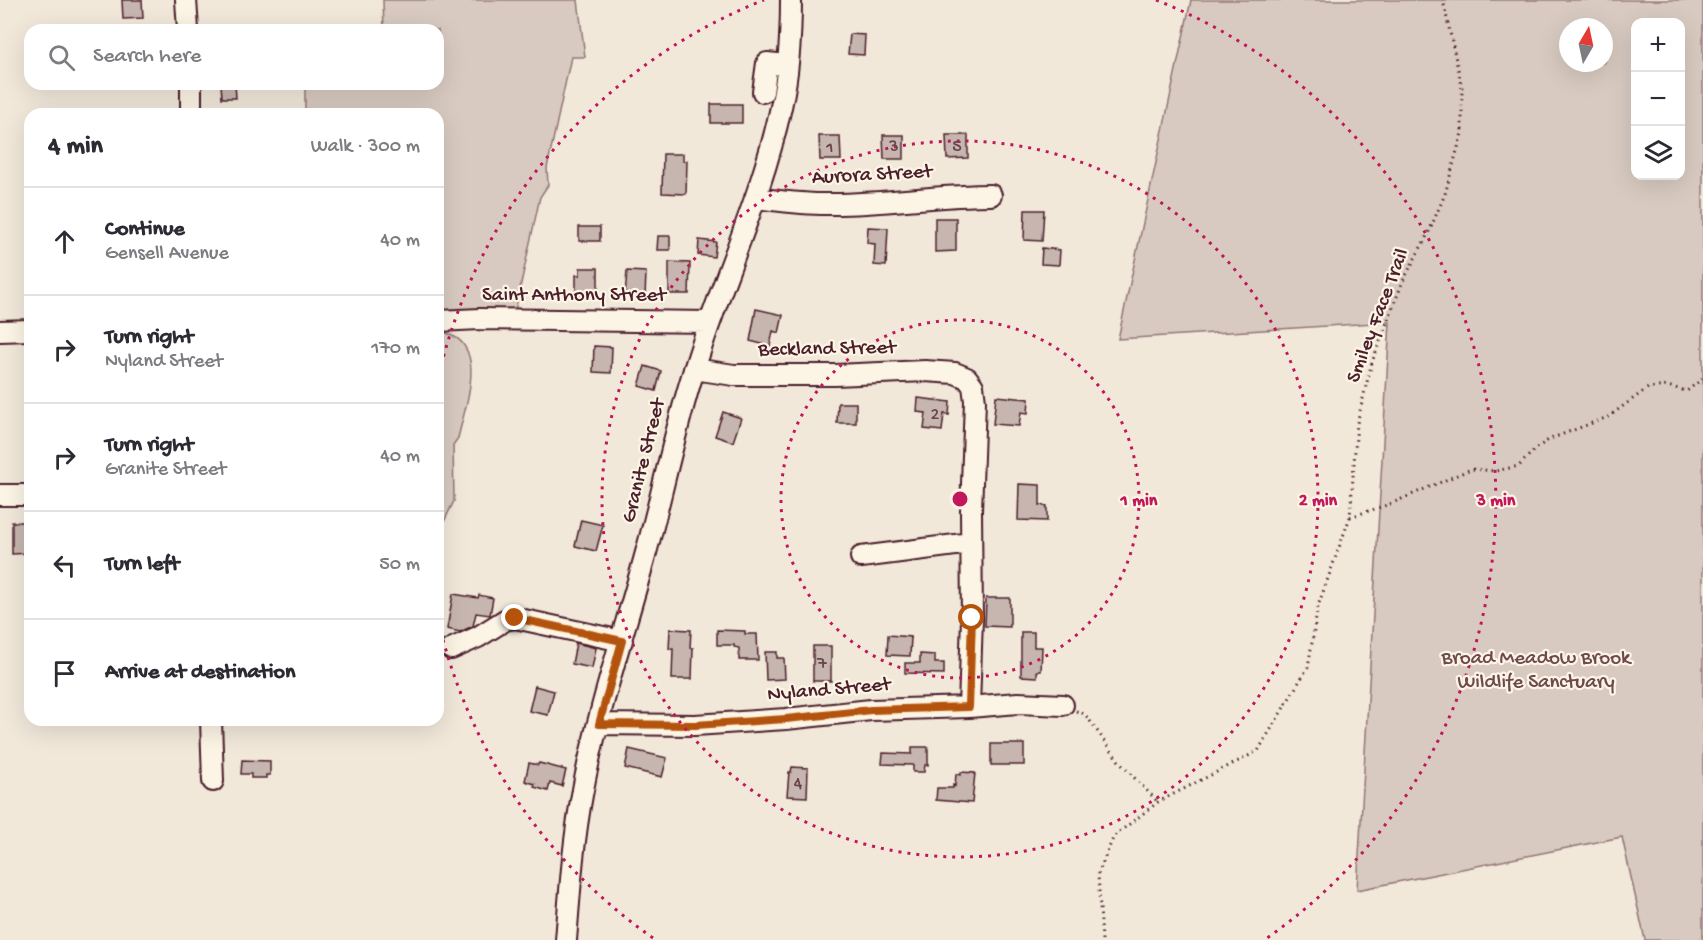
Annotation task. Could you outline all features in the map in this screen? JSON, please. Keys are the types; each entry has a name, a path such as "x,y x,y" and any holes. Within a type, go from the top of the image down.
{"street":[{"path":"186,0 188,24"},
{"name":"Granite Street","path":"566,940 574,848 582,793 681,412 709,322 754,198 782,106 792,0"},
{"path":"763,92 767,63 787,65"},
{"path":"191,90 191,108"},
{"name":"Aurora Street","path":"754,198 792,203 834,204 991,195"},
{"name":"Saint Anthony Street","path":"444,321 480,319 709,322"},
{"path":"0,331 24,330"},
{"name":"Beckland Street","path":"694,369 734,375 845,375 925,371 961,375 967,378 973,386 975,401 971,543"},
{"path":"0,495 24,495"},
{"path":"861,557 971,543 972,618 969,707"},
{"path":"451,649 478,637 505,620 515,618 622,641"},
{"name":"Nyland Street","path":"599,724 695,725 871,710 1018,703 1063,705"},
{"path":"212,726 213,781"}],"path":[{"name":"Smiley Face Trail","path":"1102,940 1098,874 1114,836 1158,802 1258,751 1308,667 1318,606 1350,517 1357,423 1372,362 1403,281 1429,232 1445,194 1462,133 1462,88 1443,0"},
{"path":"1350,517 1390,504 1471,469 1496,471 1519,466 1535,449 1550,439 1608,417 1648,388 1667,386 1687,392 1703,378"},
{"path":"1063,705 1084,714 1121,764 1158,802"}],"green space":[{"path":"383,0 578,0 585,57 571,57 547,168 548,185 540,197 515,311 444,311 444,108 305,108 305,90 444,90 444,24 384,24"},
{"name":"Broad Meadow Brook Wildlife Sanctuary","path":"1191,0 1703,0 1703,940 1645,940 1622,837 1357,890 1390,322 1118,339"},
{"path":"444,333 454,336 465,346 470,359 471,374 466,408 458,438 453,445 454,501 444,522"}],"building":[{"path":"122,0 142,0 143,18 123,19"},
{"path":"850,34 865,35 864,55 848,54"},
{"path":"221,90 235,90 236,98 222,98"},
{"path":"711,104 742,104 742,123 711,123"},
{"path":"883,135 904,135 904,159 884,159"},
{"path":"946,135 968,135 968,158 947,159"},
{"path":"819,136 840,136 841,160 820,160"},
{"path":"663,154 683,154 683,161 687,161 686,194 662,193"},
{"path":"1025,210 1044,210 1042,241 1024,240"},
{"path":"935,218 956,218 956,251 935,252"},
{"path":"579,227 600,227 600,241 579,241"},
{"path":"868,227 888,228 886,266 874,265 875,244 867,243"},
{"path":"658,236 670,236 670,250 657,250"},
{"path":"699,240 716,242 714,257 698,255"},
{"path":"1042,248 1060,250 1059,265 1041,264"},
{"path":"669,262 690,263 689,294 669,294"},
{"path":"580,268 598,268 598,296 576,296 576,275 580,275"},
{"path":"627,271 646,272 645,297 625,296"},
{"path":"756,309 783,315 779,333 773,331 770,346 750,341"},
{"path":"594,346 612,347 611,373 593,372"},
{"path":"645,366 661,371 656,391 639,386"},
{"path":"996,396 1029,399 1028,413 1021,412 1019,426 993,424"},
{"path":"918,398 950,402 949,415 944,414 942,431 924,429 926,413 917,412"},
{"path":"838,403 856,403 856,423 837,423"},
{"path":"723,412 741,418 733,442 715,436"},
{"path":"1019,484 1040,485 1040,505 1047,506 1047,521 1018,520"},
{"path":"581,520 603,525 596,551 575,546"},
{"path":"12,522 23,522 24,553 12,554"},
{"path":"453,594 493,598 490,615 476,613 473,626 460,632 447,629"},
{"path":"986,598 1010,598 1010,627 985,626"},
{"path":"670,629 691,630 692,679 672,679 673,649 669,649"},
{"path":"717,630 757,634 758,660 739,660 739,648 734,645 717,645"},
{"path":"1021,632 1034,632 1034,647 1042,647 1041,671 1037,671 1037,677 1021,676"},
{"path":"888,635 911,637 910,656 887,655"},
{"path":"576,643 596,648 592,668 572,664"},
{"path":"813,646 831,646 831,681 813,681"},
{"path":"765,652 777,652 777,658 784,658 785,679 766,680"},
{"path":"920,654 935,655 935,663 944,663 944,674 905,673 905,663 920,663"},
{"path":"535,686 554,691 548,715 529,711"},
{"path":"991,744 1024,744 1024,765 991,765"},
{"path":"912,747 928,747 928,765 925,765 924,772 913,772 913,765 882,764 883,753 912,754"},
{"path":"629,749 667,758 662,777 625,768"},
{"path":"242,760 270,761 270,775 266,775 266,778 251,778 251,774 241,774"},
{"path":"529,763 538,765 539,763 566,770 562,786 550,783 548,791 534,787 535,784 525,781"},
{"path":"792,767 808,768 807,797 787,796 789,772"},
{"path":"961,772 975,773 972,803 936,800 937,788 953,788 956,774 961,775"}],"route":[{"path":"515,618 622,641 599,724 695,725 871,710 969,707 972,618"}]}
